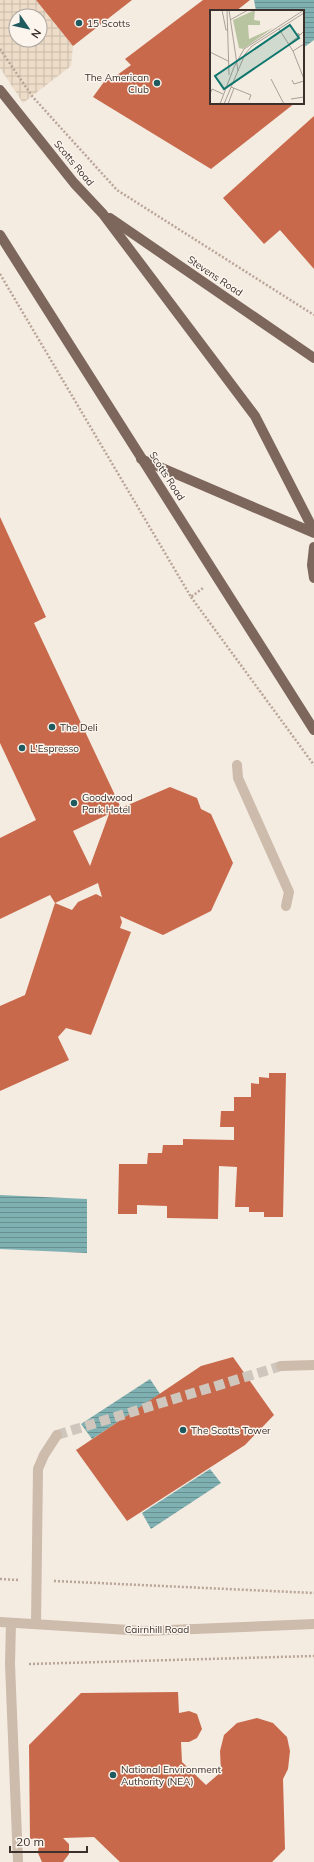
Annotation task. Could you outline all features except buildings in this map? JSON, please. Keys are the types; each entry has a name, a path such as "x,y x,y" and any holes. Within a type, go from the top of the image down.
{"main road":[{"name":"Scotts Road","path":"0,90 74,183 103,214 255,416 314,532"},
{"name":"Stevens Road","path":"103,214 314,358"},
{"name":"Scotts Road","path":"0,235 314,730"},
{"path":"141,459 314,532"},
{"path":"314,547 312,566 314,578"}],"street":[{"path":"237,765 238,778 290,892 286,906"},
{"path":"282,1366 314,1365"},
{"path":"36,1624 38,1469 44,1455 57,1435"},
{"name":"Cairnhill Road","path":"0,1622 145,1631 314,1624"},
{"path":"11,1623 10,1664 18,1862"}],"path":[{"path":"0,49 32,96 117,190 314,315"},
{"path":"0,274 191,597 314,765"},
{"path":"191,597 217,577"},
{"path":"0,1579 314,1593"},
{"path":"10,1664 314,1656"}],"shaded area":[{"path":"0,0 36,0 42,8 8,8 8,48 48,48 48,15 73,46 71,66 23,103 0,68"}],"water":[{"path":"254,0 314,0 314,40 304,47 304,10 256,10"},
{"path":"0,1195 87,1199 87,1253 0,1249"},
{"path":"150,1379 160,1394 92,1439 81,1424"},
{"path":"210,1469 221,1483 151,1529 142,1513"}],"tunnel":[{"path":"57,1435 281,1366"}],"place":[{"name":"15 Scotts","path":"79,23"},
{"name":"The American Club","path":"157,83"},
{"name":"The Deli","path":"52,727"},
{"name":"L'Espresso","path":"22,748"},
{"name":"Goodwood Park Hotel","path":"74,803"},
{"name":"The Scotts Tower","path":"183,1430"},
{"name":"National Environment Authority (NEA)","path":"113,1775"}]}
